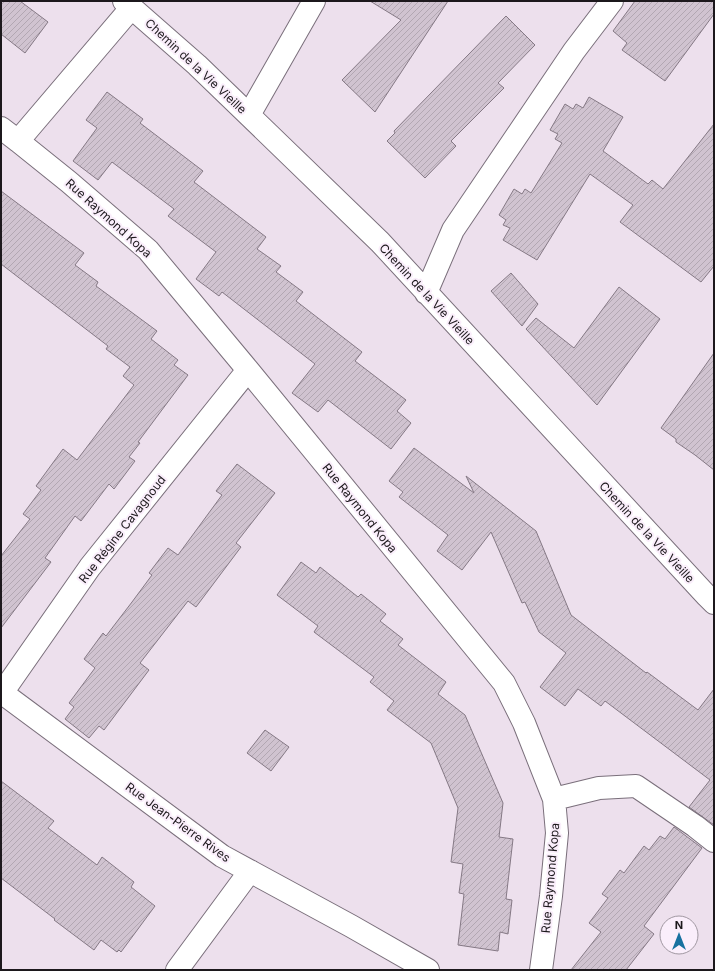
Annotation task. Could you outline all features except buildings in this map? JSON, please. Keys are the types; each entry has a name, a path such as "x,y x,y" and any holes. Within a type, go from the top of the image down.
{"street":[{"path":"249,115 314,1"},
{"path":"426,293 453,230 574,51 612,1"},
{"path":"18,141 128,4"},
{"name":"Chemin de la Vie Vieille","path":"128,4 197,65 380,242 701,591 714,603"},
{"name":"Rue Raymond Kopa","path":"1,128 69,182 148,250 504,683 524,723 554,799 557,833 551,896 541,970"},
{"name":"Rue Régine Cavagnoud","path":"2,692 90,567 248,370"},
{"name":"Rue Jean-Pierre Rives","path":"2,692 222,856 351,926 428,970"},
{"path":"554,799 599,788 636,786 695,826 714,841"},
{"path":"177,970 250,871"}]}
